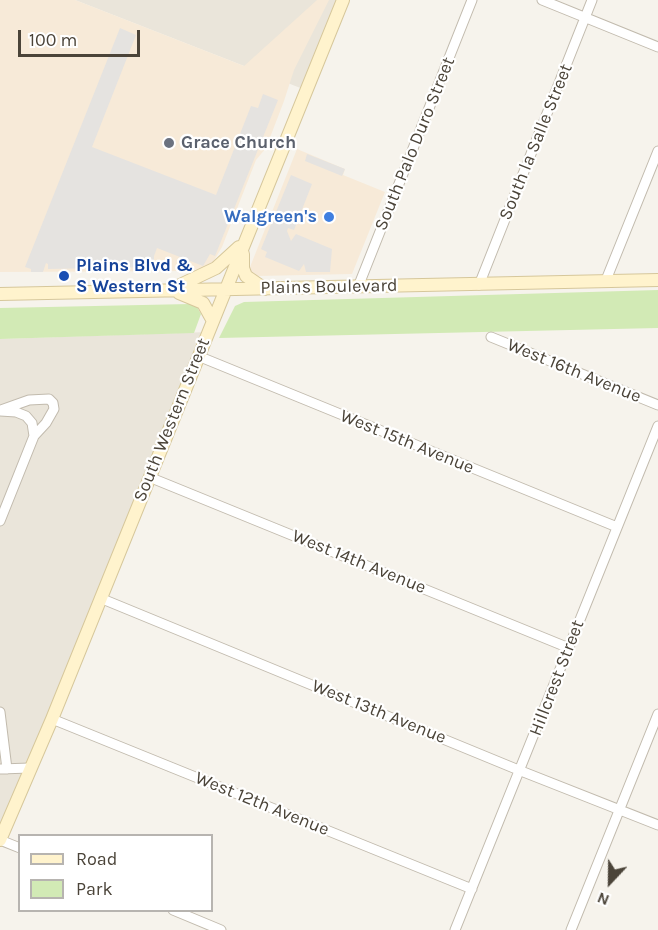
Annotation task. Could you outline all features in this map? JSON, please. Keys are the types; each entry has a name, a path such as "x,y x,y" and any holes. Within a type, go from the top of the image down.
{"main road":[{"name":"South Western Street","path":"0,840 52,719 343,0"},
{"path":"245,240 242,258 246,276 265,289"},
{"path":"170,290 216,268 245,240"},
{"name":"Plains Boulevard","path":"0,294 658,280"},
{"path":"170,290 203,303 213,321"}],"street":[{"name":"South Palo Duro Street","path":"358,287 472,0"},
{"path":"542,0 658,47"},
{"name":"South la Salle Street","path":"479,285 592,0"},
{"path":"606,280 658,151"},
{"name":"West 16th Avenue","path":"491,338 658,405"},
{"name":"West 15th Avenue","path":"198,356 617,527"},
{"path":"0,411 29,400 49,399 54,409 46,423 34,436 0,521"},
{"path":"0,411 16,412 26,416 32,423 34,436"},
{"name":"Hillcrest Street","path":"455,930 521,771 658,426"},
{"name":"West 14th Avenue","path":"149,477 569,648"},
{"name":"West 13th Avenue","path":"100,598 658,825"},
{"path":"0,712 4,769 30,768"},
{"path":"571,930 658,714"},
{"name":"West 12th Avenue","path":"52,719 472,889"},
{"path":"0,840 18,847"},
{"path":"178,912 221,930"}],"shaded area":[{"path":"0,0 75,0 244,66 317,0 329,0 294,70 266,148 256,160 222,247 213,262 189,271 0,272"},
{"path":"75,0 338,0 303,89"},
{"path":"120,28 136,35 92,147 216,195 251,106 258,108 263,94 278,100 215,256 210,254 203,266 157,248 154,267 48,269 46,263 43,272 31,272 31,269 25,267"},
{"path":"297,149 345,169 343,175 385,192 352,274 257,276 251,272 250,267"},
{"path":"307,154 345,169 342,176 305,161"},
{"path":"291,175 312,184 294,230 288,228 291,241 296,234 332,249 330,272 306,272 304,264 299,271 265,257 267,252 261,249"},
{"path":"208,332 0,847 0,339"}],"green space":[{"path":"658,290 658,328 219,338 235,306 244,302"},
{"path":"190,304 197,307 201,314 194,333 0,339 0,308"}],"place":[{"name":"Grace Church","path":"169,143"},
{"name":"Walgreen's","path":"329,217"},
{"name":"Plains Blvd & S Western St","path":"64,276"}]}
